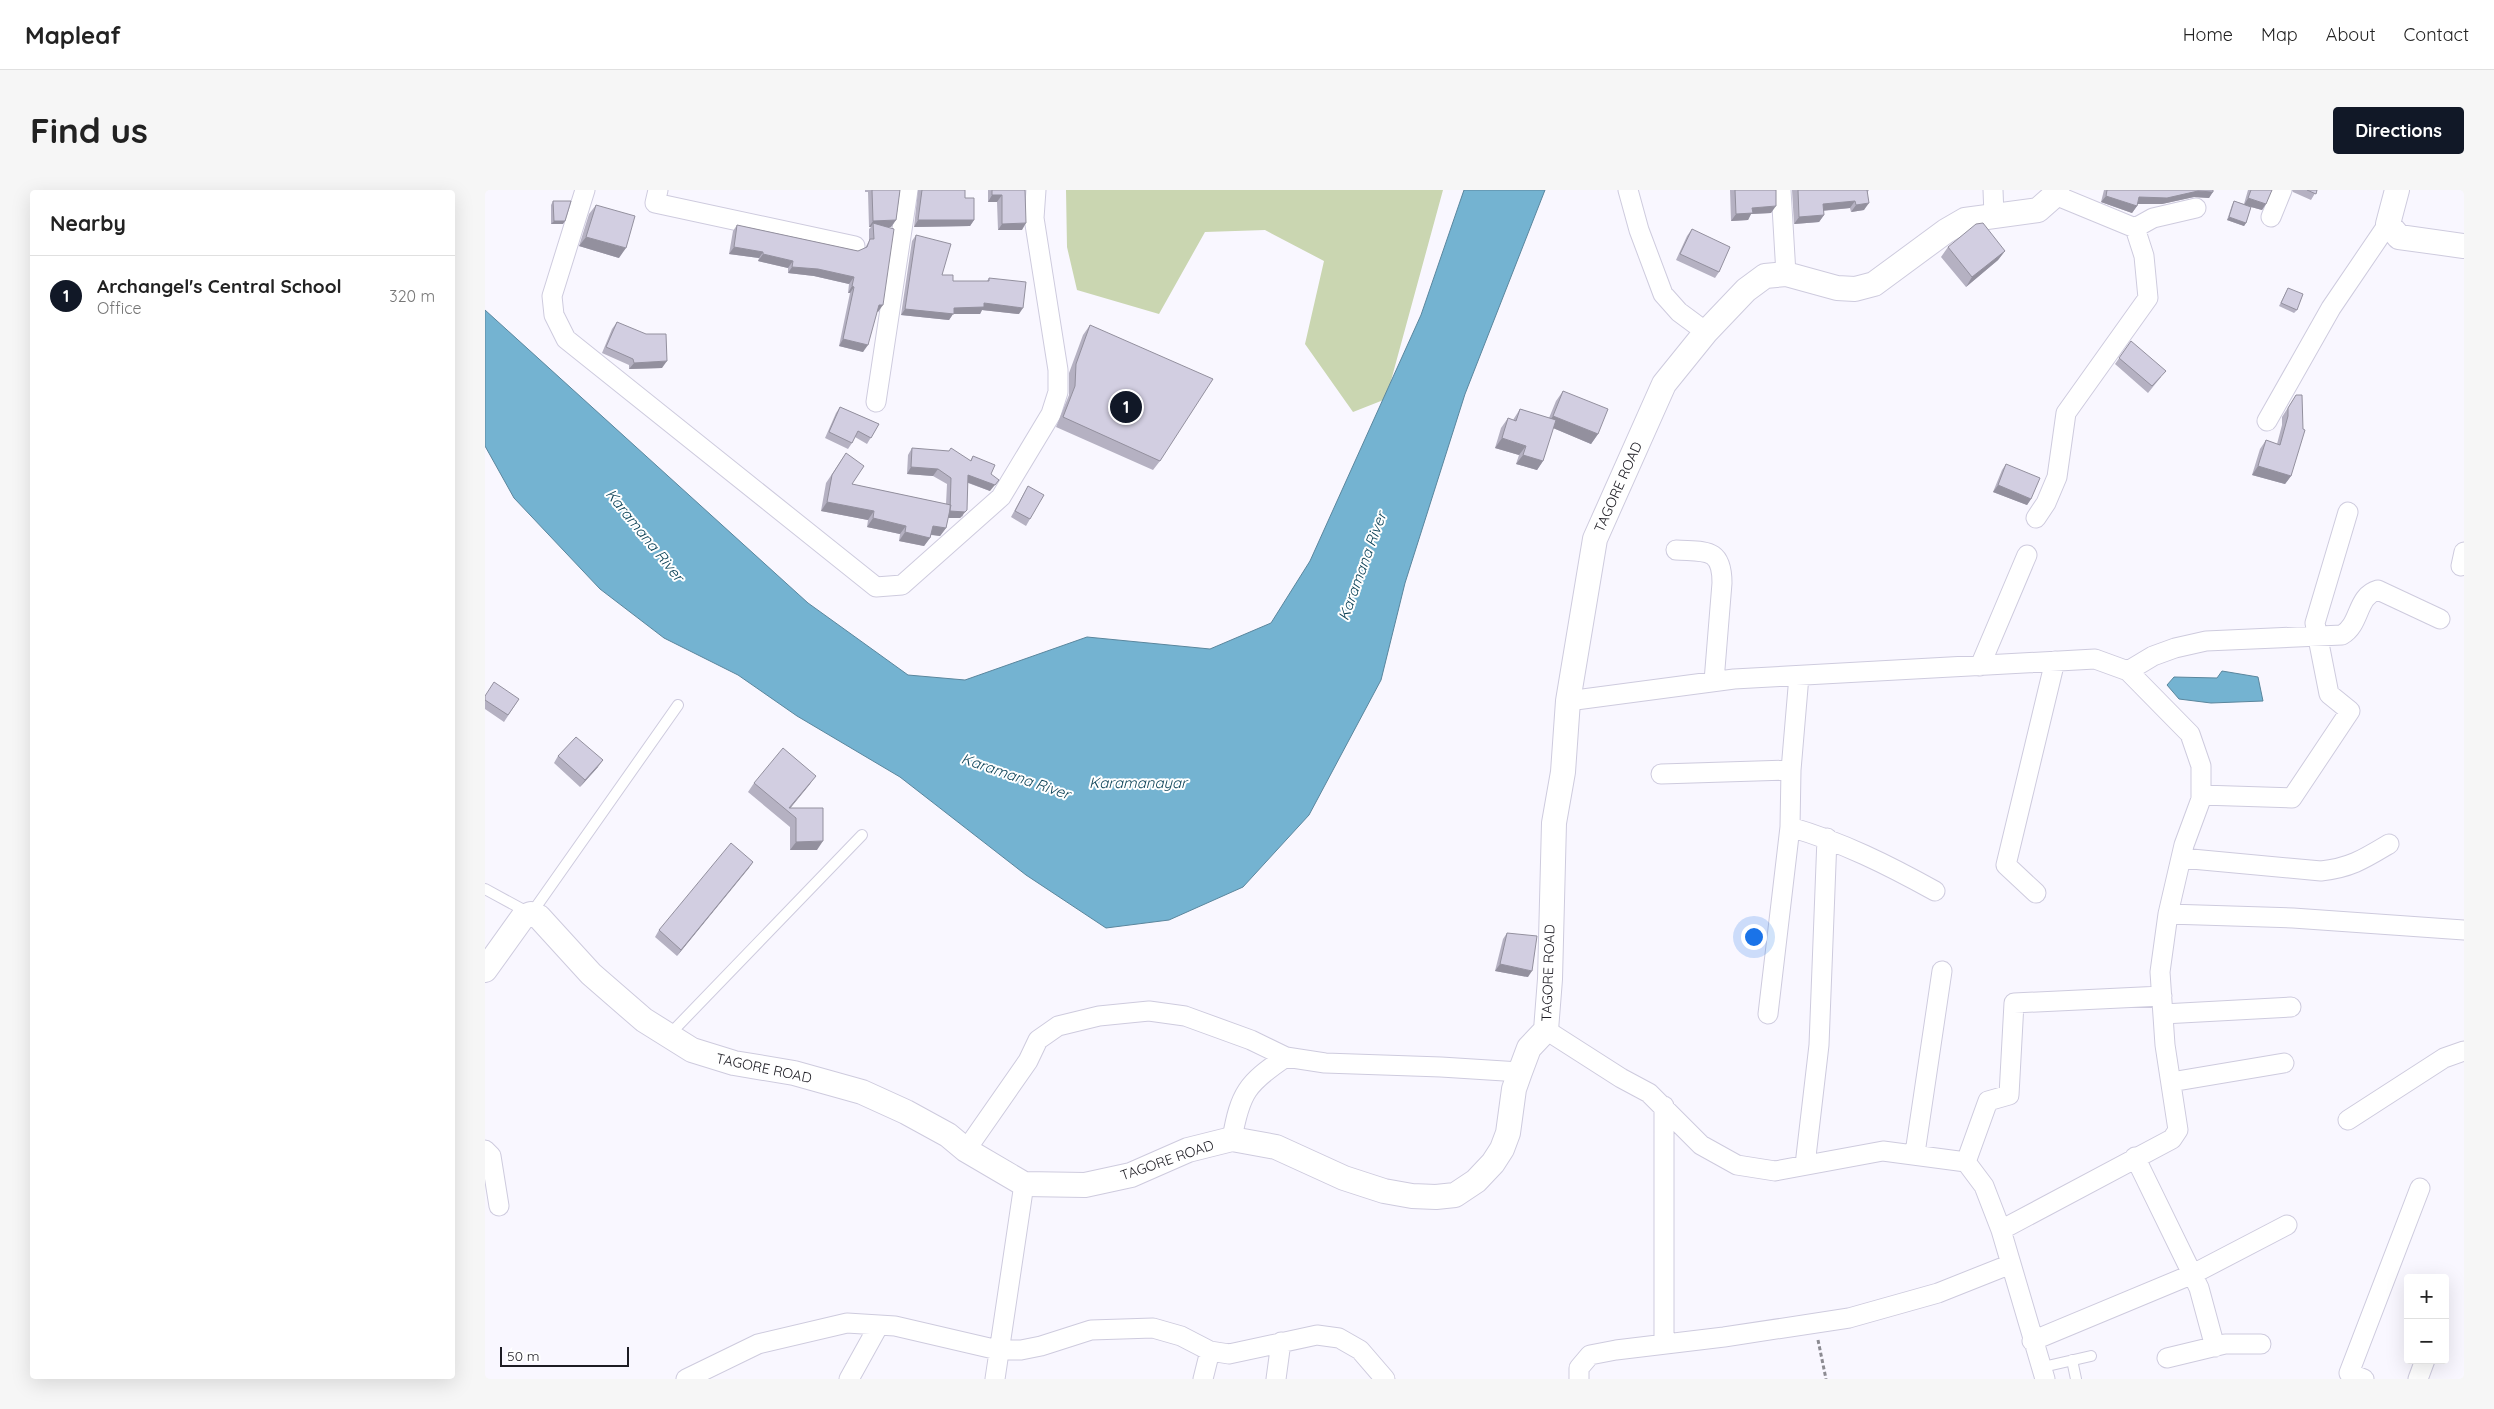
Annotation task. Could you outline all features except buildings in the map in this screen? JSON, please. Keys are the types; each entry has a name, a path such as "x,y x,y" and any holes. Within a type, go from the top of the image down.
{"street":[{"path":"585,190 552,296 554,314 566,339 876,587 902,586 1001,497 1051,414 1058,392 1058,370 1034,218 1036,190"},
{"path":"658,190 655,203 855,246"},
{"path":"876,402 908,190"},
{"path":"1628,190 1639,230 1663,294 1679,312 1706,332"},
{"path":"1781,190 1786,274"},
{"path":"1993,190 1994,216"},
{"path":"2271,217 2282,190"},
{"path":"2267,421 2331,308 2388,224 2397,190"},
{"path":"2036,518 2046,503 2057,477 2066,413 2148,298 2144,256 2135,228 2056,192"},
{"name":"TAGORE ROAD","path":"531,914 539,918 591,974 643,1020 692,1050 734,1063 794,1073 861,1092 914,1116 947,1135 966,1150 1024,1184 1085,1185 1121,1177 1188,1150 1232,1139 1276,1147 1344,1178 1385,1191 1428,1197 1455,1195 1476,1181 1493,1163 1502,1149 1508,1133 1514,1089 1520,1072 1529,1048 1546,1030 1550,979 1554,822 1563,772 1568,701 1595,539 1664,384 1706,332 1745,290 1765,276 1786,274 1837,288 1855,289 1874,284 1945,230 1965,220 2038,210 2056,192"},
{"path":"2135,228 2153,218 2196,208"},
{"path":"2388,224 2399,237 2464,246"},
{"path":"2201,795 2292,798 2350,711 2329,694 2315,623 2348,512"},
{"path":"1676,550 1711,552 1718,558 1721,567 1722,583 1715,681"},
{"path":"1980,666 2027,555"},
{"path":"2128,671 2168,650 2206,641 2342,636 2350,631 2364,599 2369,593 2378,590 2440,619"},
{"path":"1568,701 1715,681 1907,668 2095,659 2128,671 2190,734 2201,766 2201,795 2181,858 2168,914 2160,972 2162,1005 2178,1130 2172,1139 2001,1230"},
{"path":"2036,893 2005,866 2055,661"},
{"path":"1768,1014 1790,827 1791,770 1799,676"},
{"path":"1661,774 1791,770"},
{"path":"1790,827 1827,838 1864,853 1935,891"},
{"path":"1805,1165 1819,1045 1827,838"},
{"path":"2181,858 2321,872 2343,869 2389,844"},
{"path":"485,970 523,917 531,914"},
{"path":"2168,914 2302,919 2464,930"},
{"path":"1915,1153 1942,971"},
{"path":"1966,1162 1988,1101 2009,1095 2014,1003 2291,1006"},
{"path":"966,1150 1028,1060 1038,1040 1058,1026 1099,1016 1149,1011 1185,1016 1233,1032 1286,1057 1325,1064 1441,1066 1520,1072"},
{"path":"1546,1030 1621,1078 1649,1093 1701,1145 1737,1165 1775,1171 1883,1150 1915,1153 1966,1162 1984,1186 2001,1230 2032,1341 2044,1373"},
{"path":"2348,1120 2444,1058 2464,1050"},
{"path":"1232,1139 1242,1100 1253,1081 1286,1057"},
{"path":"2171,1082 2284,1063"},
{"path":"1664,1106 1664,1343"},
{"path":"485,1150 491,1156 499,1206"},
{"path":"2135,1157 2193,1274 2215,1347"},
{"path":"995,1379 1024,1184"},
{"path":"2364,1379 2349,1373 2420,1188"},
{"path":"2032,1341 2193,1274 2287,1225"},
{"path":"1579,1379 1579,1368 1590,1356 1664,1343 1724,1338 1849,1318 1938,1294 2011,1264"},
{"path":"685,1379 758,1344 847,1323 879,1325 941,1336 998,1350 1027,1349 1091,1330 1153,1328 1181,1336 1210,1351 1229,1354 1317,1335 1339,1338 1359,1350 1385,1379"},
{"path":"849,1379 879,1325"},
{"path":"1275,1379 1281,1342"},
{"path":"2167,1358 2225,1344 2261,1344"},
{"path":"1203,1379 1210,1351"},
{"path":"2418,1379 2424,1364"}],"lane":[{"path":"485,889 531,914 678,705"},
{"path":"669,1035 862,835"},
{"path":"2044,1373 2071,1360 2091,1356"},
{"path":"2071,1360 2076,1379"}],"path":[{"path":"1815,1323 1826,1379"}],"green space":[{"path":"1066,190 1443,190 1386,399 1353,412 1305,344 1324,261 1265,230 1205,232 1159,314 1077,290 1067,247"}],"water":[{"name":"Karamanayar","path":"1464,190 1545,190 1465,394 1405,583 1381,680 1309,815 1243,887 1169,920 1106,928 1026,875 900,777 797,716 738,675 664,638 600,589 514,498 485,446 485,310 808,603 908,675 965,680 1087,637 1210,649 1271,623 1310,561 1421,315"},
{"path":"2222,671 2258,677 2263,701 2211,703 2179,699 2167,685 2174,677 2217,678"}],"place":[{"name":"Archangel's Central School","path":"1126,407"}],"water label":[{"name":"Karamana River","path":"645,535"},
{"name":"Karamana River","path":"1362,566"},
{"name":"Karamana River","path":"1016,776"}]}
